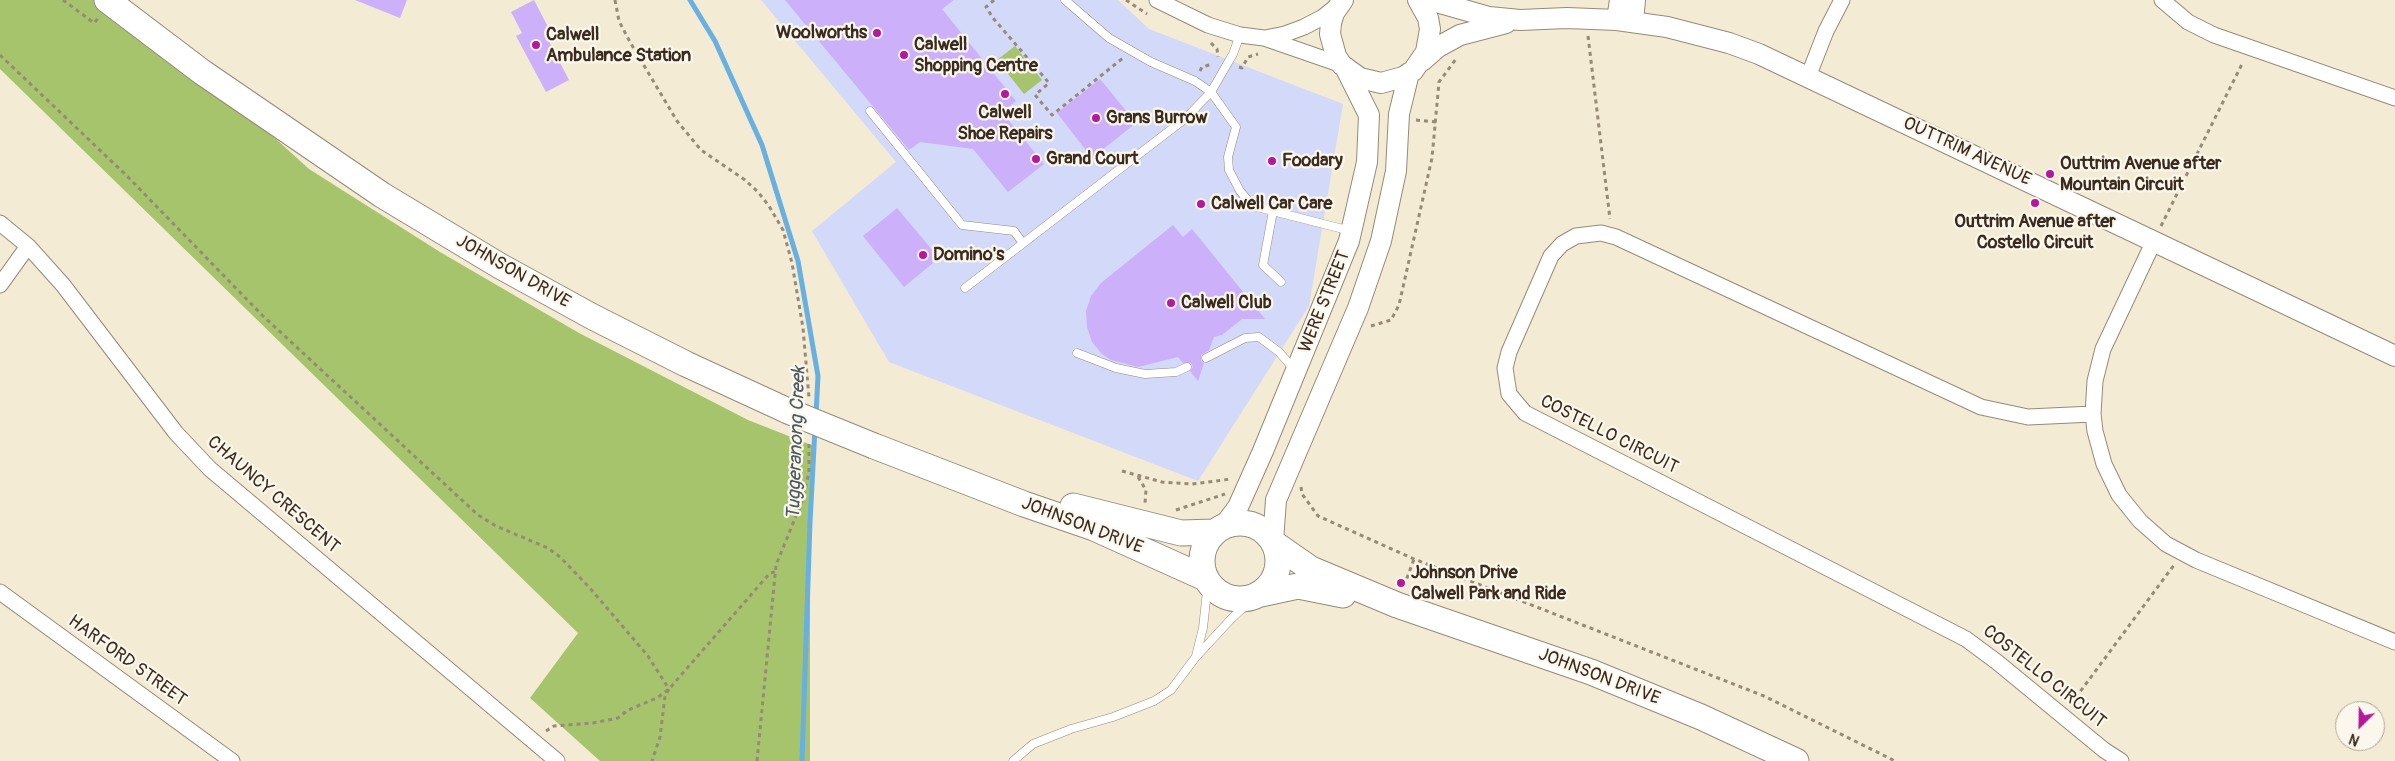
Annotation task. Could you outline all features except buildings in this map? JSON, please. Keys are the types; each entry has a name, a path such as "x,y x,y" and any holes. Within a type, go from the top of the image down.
{"main road":[{"name":"JOHNSON DRIVE","path":"107,0 202,72 312,149 390,200 500,266 593,317 686,364 799,406 874,446 1024,504 1094,528 1207,580"},
{"name":"JOHNSON DRIVE","path":"957,477 1181,533 1219,529"},
{"path":"1244,523 1255,525 1264,531 1274,543 1279,559 1278,568 1270,586 1258,595 1244,600 1226,597 1217,592 1207,580 1202,558 1204,548 1219,529 1244,523"},
{"name":"JOHNSON DRIVE","path":"1274,543 1311,569 1400,596 1701,717 1796,761"},
{"name":"JOHNSON DRIVE","path":"1258,595 1298,586 1400,596"}],"street":[{"path":"1157,0 1181,13 1240,35 1264,38 1343,66 1360,78 1370,82 1392,81 1415,68"},
{"name":"WERE STREET","path":"1274,543 1276,500 1358,308 1381,241 1396,171 1399,114 1415,68 1428,46 1430,29 1428,18 1418,0"},
{"name":"OUTTRIM AVENUE","path":"1429,0 1489,17 1520,20 1567,18 1625,21 1667,27 1729,44 1808,77 2395,356"},
{"path":"1620,0 1625,21"},
{"path":"1625,21 1635,0"},
{"path":"1808,77 1826,31 1842,0"},
{"path":"2162,0 2188,22 2214,35 2395,98"},
{"path":"1264,38 1285,34 1304,27 1323,17 1342,1"},
{"name":"WERE STREET","path":"1219,529 1238,507 1330,292 1352,232 1367,162 1369,116 1336,56 1330,34 1331,24 1342,1"},
{"name":"OUTTRIM AVENUE","path":"1415,68 1438,47 1460,35 1520,20"},
{"name":"CHAUNCY CRESCENT","path":"0,223 28,246 63,286 176,433 210,469 556,761"},
{"name":"COSTELLO CIRCUIT","path":"2094,414 2028,416 1996,412 1981,407 1609,235 1584,233 1562,244 1551,256 1509,352 1504,368 1506,386 1519,408 1525,413 1966,639 1998,662 2104,750 2121,761"},
{"path":"2154,241 2103,349 2095,381 2095,431 2104,464 2119,495 2140,522 2166,544 2196,560 2395,642"},
{"path":"0,285 28,246"},
{"name":"HARFORD STREET","path":"0,592 232,761"}],"lane":[{"path":"1065,0 1110,38 1151,62 1195,81 1211,92 1236,127 1228,157 1229,170 1245,198 1257,207 1352,232"},
{"path":"965,288 1022,242 1186,118 1211,92 1229,63 1240,35"},
{"path":"870,111 962,225 1014,231 1022,242"},
{"path":"1273,211 1263,266 1281,282"},
{"path":"1206,358 1245,338 1259,337 1278,352 1296,371"},
{"path":"1077,353 1116,368 1145,374 1176,372 1187,367"},
{"path":"1195,658 1203,628 1207,580"},
{"path":"1013,761 1033,744 1154,701 1171,690 1181,680 1195,658 1232,618 1258,595"}],"path":[{"path":"615,0 620,21 630,42 677,121 700,150 745,180 758,192 783,230 792,263 803,328 799,406"},
{"path":"994,0 986,7 993,18 1049,83 1035,94 1052,114 1131,50"},
{"path":"1579,36 1588,35 1609,202 1609,235"},
{"path":"1368,326 1391,320 1399,305 1432,158 1439,82 1460,53"},
{"path":"1242,68 1248,57 1255,54 1264,55"},
{"path":"0,56 126,175 262,315 478,515 496,526 548,548 560,557 648,656 669,689"},
{"path":"2154,241 2246,57"},
{"path":"1195,81 1202,67 1212,65 1218,58"},
{"path":"756,761 775,572 803,499 809,472 809,436"},
{"path":"1122,471 1162,482 1192,484 1235,478 1231,486"},
{"path":"1137,476 1146,490 1141,522"},
{"path":"1300,483 1302,494 1318,516 1414,559 1756,693 1895,761"},
{"path":"1171,511 1227,494"},
{"path":"1400,596 1414,559"},
{"path":"2062,716 2178,560"},
{"path":"652,761 660,737 665,696 669,689 770,573 775,572"},
{"path":"541,736 554,726 593,723 618,718 628,710 657,698 669,689"}],"shaded area":[{"path":"761,0 1118,0 1149,29 1343,104 1309,306 1198,481 889,362 812,231 896,162"}],"green space":[{"path":"0,0 110,0 202,72 309,169 440,252 579,333 748,420 814,446 810,522 810,761 600,761 530,698 578,633 0,69"},
{"path":"1015,46 1042,80 1024,94 997,60"}],"waterway":[{"name":"Tuggeranong Creek","path":"690,0 715,41 762,145 798,261 818,376 816,415"},
{"name":"Tuggeranong Creek","path":"802,761 815,428"}],"place":[{"name":"Woolworths","path":"877,33"},
{"name":"Calwell Ambulance Station","path":"536,45"},
{"name":"Calwell Shopping Centre","path":"904,55"},
{"name":"Calwell Shoe Repairs","path":"1005,94"},
{"name":"Grans Burrow","path":"1096,118"},
{"name":"Grand Court","path":"1036,159"},
{"name":"Foodary","path":"1272,161"},
{"name":"Outtrim Avenue after Mountain Circuit","path":"2050,174"},
{"name":"Outtrim Avenue after Costello Circuit","path":"2035,203"},
{"name":"Calwell Car Care","path":"1201,204"},
{"name":"Domino's","path":"923,255"},
{"name":"Calwell Club","path":"1171,303"},
{"name":"Johnson Drive Calwell Park and Ride","path":"1401,583"}]}
